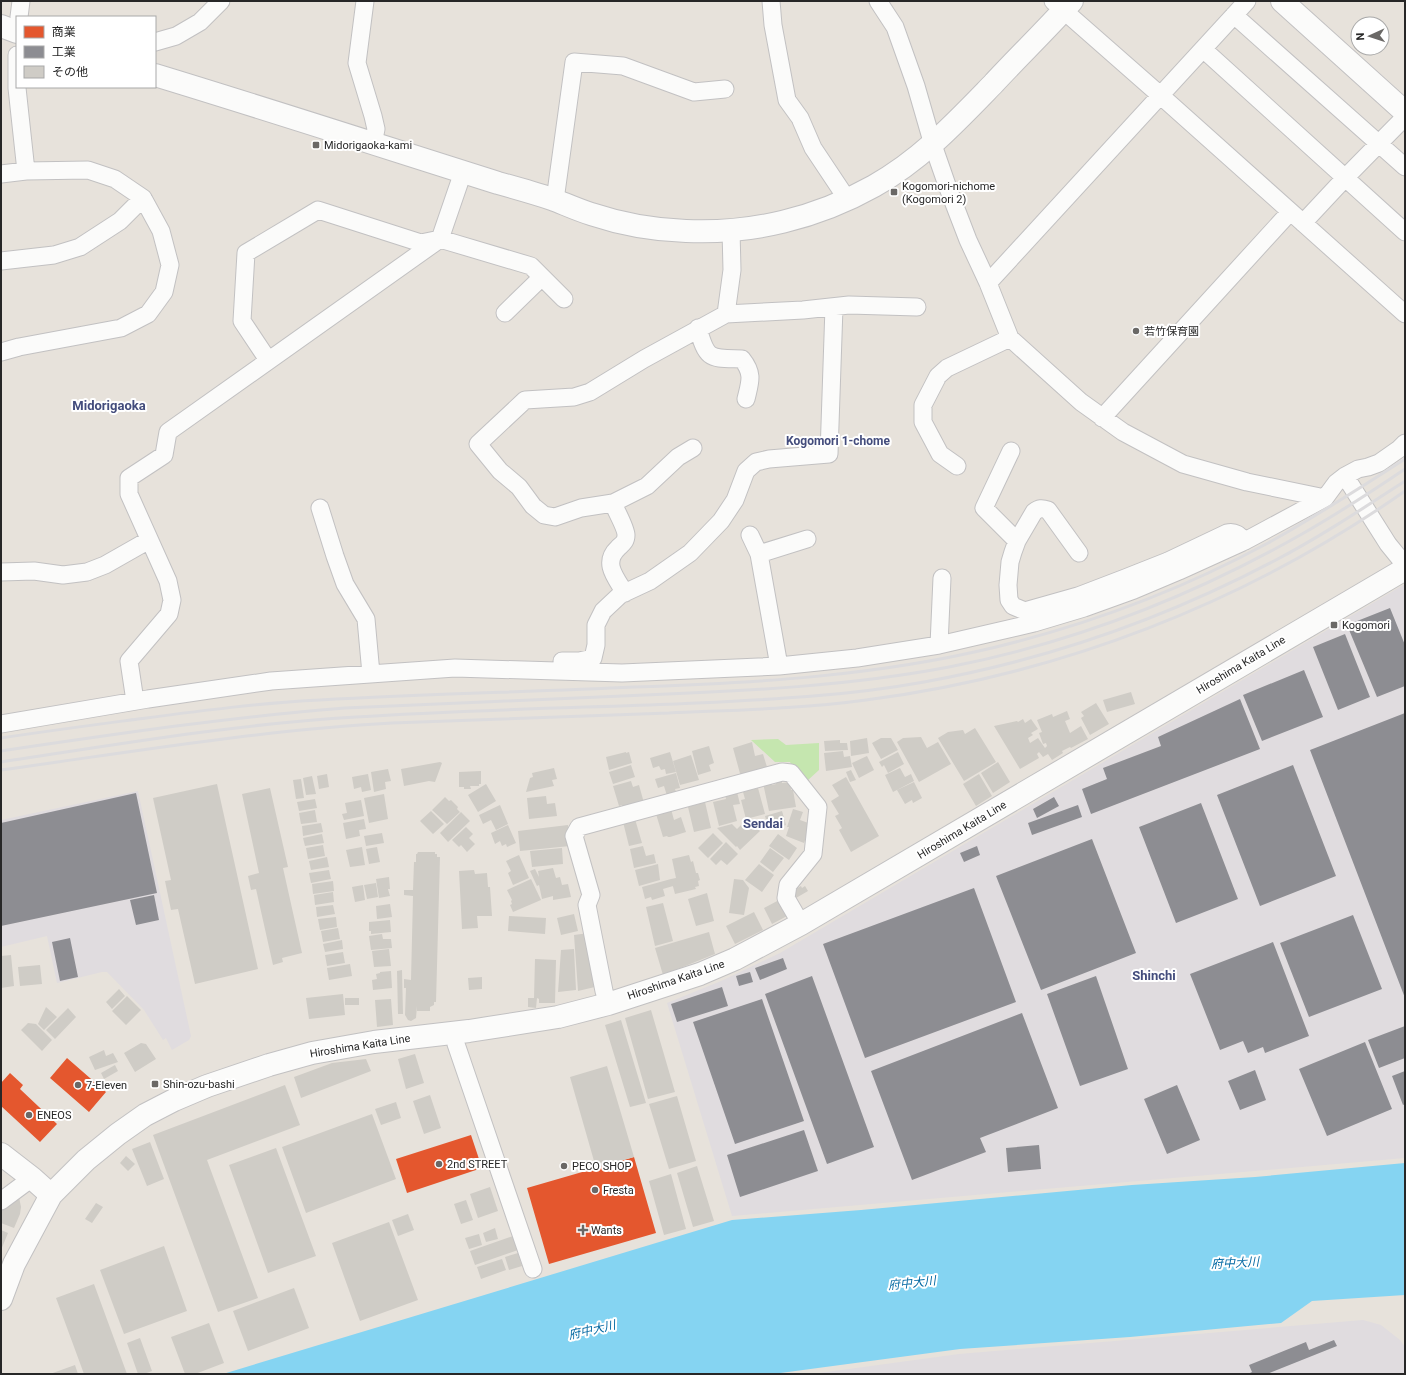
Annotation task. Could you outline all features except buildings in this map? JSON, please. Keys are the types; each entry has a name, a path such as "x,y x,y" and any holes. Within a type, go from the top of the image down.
{"main road":[{"path":"1282,1 1405,112"},
{"path":"156,75 555,200 604,218 648,228 687,231 731,230 765,226 821,210 847,199 891,176 932,145 952,127 1063,4"},
{"path":"1,26 16,32"},
{"name":"Hiroshima Kaita Line","path":"1,1299 14,1264 51,1195 86,1160 118,1134 145,1115 174,1100 207,1086 269,1065 312,1053 374,1042 558,1017 608,1004 700,974 734,959 801,924 1405,569"},
{"path":"1,1154 51,1195"}],"street":[{"path":"19,16 21,1"},
{"path":"156,42 176,36 200,22 221,1"},
{"path":"364,1 357,64 374,116 376,129 372,144"},
{"path":"771,1 773,25 787,100 800,118 813,148 847,199"},
{"path":"878,1 895,27 916,86 932,145 968,240 988,283 1010,338 1081,402 1102,418 1123,432 1183,464 1247,482 1324,498"},
{"path":"988,283 1247,1"},
{"path":"1063,4 1160,95 1405,314"},
{"path":"1234,15 1405,167"},
{"path":"1203,49 1405,232"},
{"path":"16,59 9,89 26,171"},
{"path":"555,200 574,62 623,66 694,92 725,89"},
{"path":"1303,223 1405,117"},
{"path":"1,174 26,171 88,170 115,179 143,198 161,231 170,265 164,292 148,314 121,328 19,347 1,352"},
{"path":"134,702 129,661 169,614 172,600 168,581 129,494 129,478 164,455 168,432 440,239 463,172"},
{"path":"1,261 54,255 80,247 120,221 143,198"},
{"path":"268,360 242,321 246,253 318,210 421,242 440,239 531,266 564,299"},
{"path":"1102,418 1290,212"},
{"path":"726,314 732,270 731,230"},
{"path":"505,313 542,277"},
{"path":"693,448 678,457 647,486 613,503 581,508 555,517 544,515 533,506 519,487 500,471 478,444 524,400 574,397 590,392 698,328 726,314 803,310 850,305 917,307"},
{"path":"543,671 544,660 579,661 594,658 596,645 596,625 603,611 620,595 650,580 690,553 721,521 734,500 746,472 756,462 769,459 829,454 834,307"},
{"path":"698,328 703,348 711,356 723,359 742,359 749,368 750,378 746,399"},
{"path":"957,466 940,454 923,422 923,405 938,376 947,368 1010,338"},
{"path":"1,724 271,681 455,668 622,673 779,666 857,658 939,645 1034,623 1084,608 1173,574 1245,541 1324,498 1345,476 1358,469 1368,468 1379,463 1405,443"},
{"path":"1011,451 984,508 1017,541"},
{"path":"1345,476 1388,544 1405,565"},
{"path":"613,503 626,534 624,542 612,554 610,563 612,570 625,592"},
{"path":"320,508 334,556 346,584 366,619 371,674"},
{"path":"1079,553 1048,510 1044,508 1038,509 1034,512 1017,541 1010,562 1008,593 1009,600 1013,606 1025,611 1078,596 1168,561 1227,533 1236,533 1245,541"},
{"path":"750,535 759,554 779,666"},
{"path":"759,554 807,539"},
{"path":"1,572 34,572 63,575 87,572 104,565 149,540"},
{"path":"939,645 942,578"},
{"path":"608,1004 587,905 591,895 574,836 580,826 782,772 791,773 818,807 813,854 788,884 786,898 801,924"},
{"path":"455,1032 456,1044 533,1269"},
{"path":"1,1202 32,1178"}],"shaded area":[{"path":"1405,584 1405,1158 732,1216 667,1003 721,981 780,953"},
{"path":"138,791 191,1036 189,1040 172,1050 166,1038 163,1040 144,1010 107,972 57,983 47,936 1,947 1,820"},
{"path":"1363,1320 1381,1325 1400,1340 1405,1347 1405,1374 812,1374 959,1354"}],"green space":[{"path":"778,739 786,745 819,743 819,770 807,781 797,766 793,768 790,762 775,762 751,740"}],"water":[{"name":"府中大川","path":"1405,1163 1405,1295 1312,1301 1281,1323 1130,1337 960,1349 773,1374 223,1374 732,1220 861,1210 1132,1185 1255,1177"}],"railway":[{"path":"1,738 184,713 297,701 771,680 861,671 951,657 996,647 1066,628 1135,604 1169,590 1236,560 1268,543 1320,513 1405,459"},
{"path":"1,751 173,726 345,708 798,687 874,679 949,667 1041,645 1131,615 1175,597 1261,557 1328,519 1405,469"},
{"path":"1,762 178,735 267,724 356,717 516,709 677,704 770,699 893,687 970,673 1015,662 1104,635 1190,601 1232,582 1291,552 1405,481"},
{"path":"1,770 196,742 343,726 793,707 866,700 938,688 1009,673 1079,652 1148,628 1215,600 1281,567 1344,531 1405,491"}],"place":[{"name":"Midorigaoka-kami","path":"316,145"},
{"name":"Kogomori-nichome (Kogomori 2)","path":"894,192"},
{"name":"若竹保育園","path":"1136,331"},
{"name":"Kogomori","path":"1334,625"},
{"name":"Shin-ozu-bashi","path":"155,1084"},
{"name":"7-Eleven","path":"78,1085"},
{"name":"ENEOS","path":"29,1115"},
{"name":"2nd STREET","path":"439,1164"},
{"name":"PECO SHOP","path":"564,1166"},
{"name":"Fresta","path":"595,1190"},
{"name":"Wants","path":"583,1230"}],"district":[{"name":"Midorigaoka","path":"109,405"},
{"name":"Kogomori 1-chome","path":"838,441"},
{"name":"Sendai","path":"763,823"},
{"name":"Shinchi","path":"1154,975"}]}
